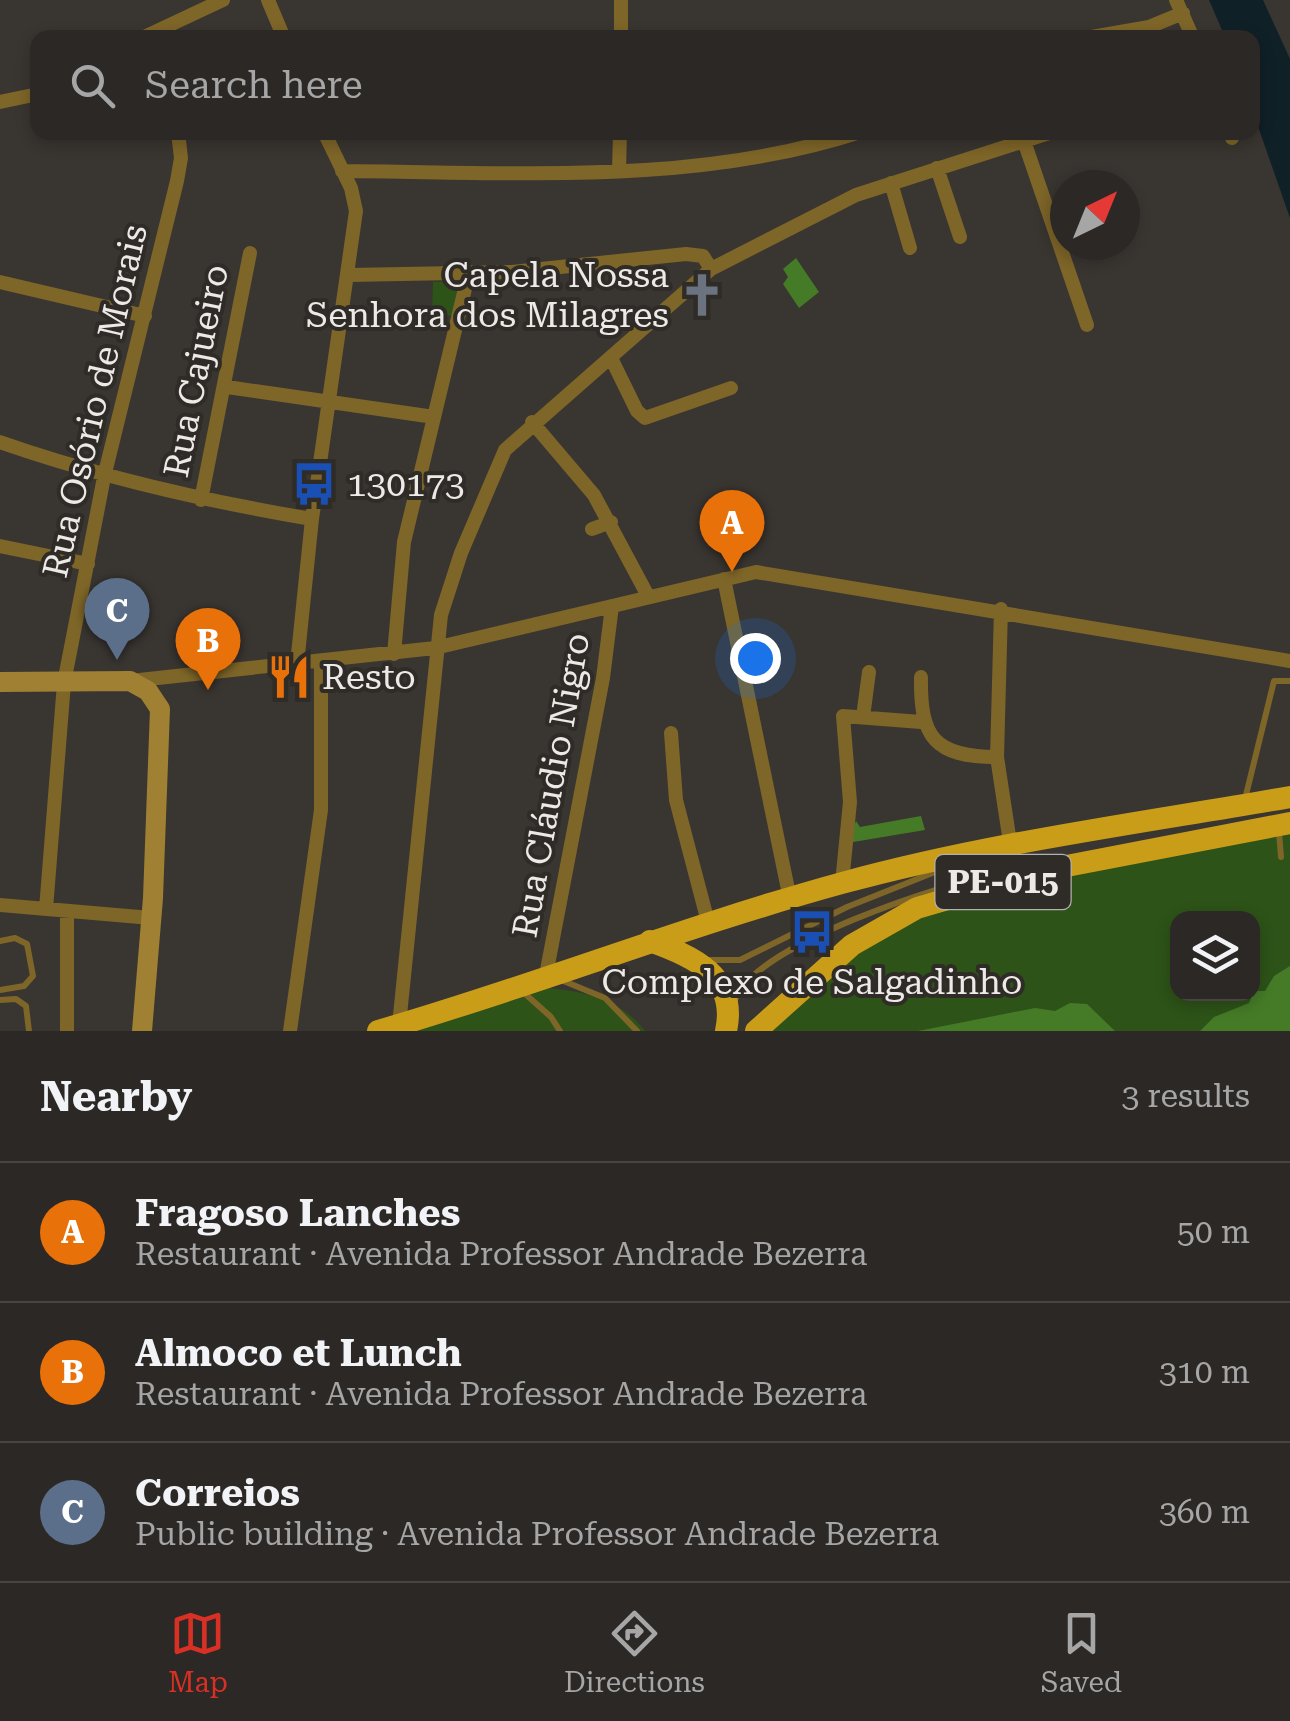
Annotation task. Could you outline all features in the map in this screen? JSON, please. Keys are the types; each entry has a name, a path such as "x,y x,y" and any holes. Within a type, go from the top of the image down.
{"highway":[{"name":"PE-015","path":"388,1028 546,974 842,882 1290,797"},
{"name":"PE-015","path":"756,1031 839,955 917,908 1050,869 1287,818"},
{"path":"650,941 696,958 726,993 727,1028"}],"main road":[{"path":"0,682 130,681 154,698 162,720 142,1031"},
{"path":"146,984 150,1031"}],"street":[{"path":"159,30 223,0"},
{"path":"268,0 281,30"},
{"path":"621,30 622,0"},
{"path":"1132,30 1149,27 1180,6 1190,30"},
{"path":"0,102 30,96"},
{"name":"Rua Osório de Morais","path":"46,909 64,682 104,477 181,158 179,140"},
{"path":"297,664 312,519 356,212 328,140"},
{"path":"619,171 620,140"},
{"path":"342,171 619,171 712,164 837,140"},
{"path":"388,1028 446,592 496,466 532,422 611,358 711,268 856,196 1027,140"},
{"path":"1024,141 1087,325"},
{"path":"937,168 960,237"},
{"path":"891,183 910,248"},
{"name":"Rua Cajueiro","path":"201,500 227,387 250,253"},
{"path":"349,276 469,272 696,254 711,268"},
{"path":"394,654 404,542 469,272"},
{"path":"0,282 145,316"},
{"path":"611,358 637,411 646,418 731,388"},
{"path":"227,387 434,416"},
{"path":"532,422 594,495 648,596"},
{"path":"0,442 104,477 201,500 312,519"},
{"path":"592,529 611,522"},
{"path":"0,546 88,564"},
{"path":"130,681 436,648 756,572 1001,609 1290,661"},
{"path":"724,578 790,899"},
{"name":"Rua Cláudio Nigro","path":"546,974 604,678 612,606"},
{"path":"1001,609 997,757 1011,848"},
{"path":"290,1031 321,810 321,662"},
{"path":"863,717 869,672"},
{"path":"920,677 921,722 938,743 962,756 997,757"},
{"path":"842,882 850,802 844,715 921,722"},
{"path":"671,733 676,800 708,922"},
{"path":"0,906 152,918"},
{"path":"66,1031 67,910"}],"lane":[{"path":"1243,805 1274,681 1290,681"},
{"path":"696,958 740,960 847,907 965,861 1011,848 1287,818"},
{"path":"1281,857 1287,818"},
{"path":"727,1028 738,993 754,972 907,896 974,878 1287,818"},
{"path":"0,941 15,938 27,944 33,976 24,986 0,990"},
{"path":"546,974 606,998 637,1031"},
{"path":"514,985 552,1017 560,1031"},
{"path":"0,1000 16,999 26,1006 29,1031"}],"green space":[{"path":"796,258 819,292 799,308 783,284 788,277 783,269"},
{"path":"462,281 452,316 432,313 433,282"},
{"path":"921,816 925,830 847,843 856,821 860,827"},
{"path":"1290,828 1290,1031 769,1031 904,911"},
{"path":"1290,966 1290,1031 1200,1031 1214,1017 1250,1001 1260,1001 1260,991 1265,991 1274,976"},
{"path":"518,987 588,994 619,1007 645,1031 391,1031"},
{"path":"1070,1003 1087,1004 1115,1031 918,1031 1035,1008 1055,1011"}],"water":[{"path":"1209,0 1263,0 1290,59 1290,218 1260,132 1260,30 1222,30"}],"place":[{"name":"Capela Nossa Senhora dos Milagres","path":"702,295"},
{"name":"130173","path":"314,484"},
{"name":"Fragoso Lanches","path":"732,572"},
{"name":"Correios","path":"117,660"},
{"name":"Resto","path":"289,677"},
{"name":"Almoco et Lunch","path":"208,690"},
{"name":"Complexo de Salgadinho","path":"812,932"}]}
